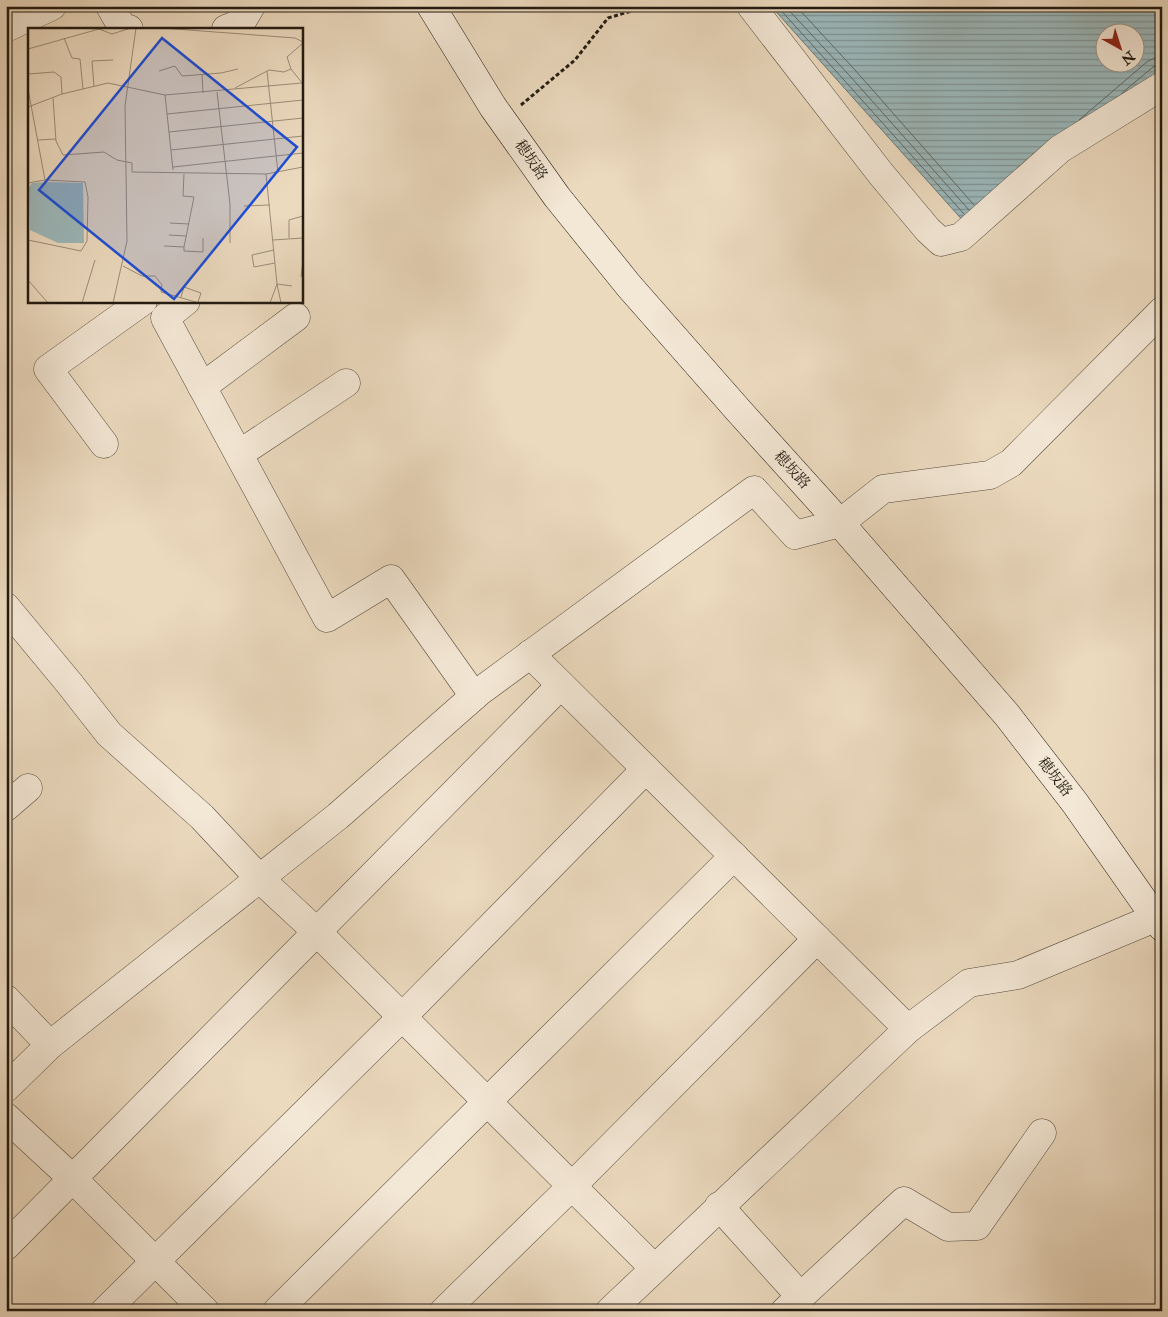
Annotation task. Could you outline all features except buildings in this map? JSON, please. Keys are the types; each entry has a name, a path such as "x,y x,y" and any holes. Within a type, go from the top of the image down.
{"street":[{"path":"17,18 52,6"},
{"path":"110,6 122,27 126,28"},
{"path":"228,28 241,22 251,6"},
{"name":"穂坂路","path":"431,6 502,120 557,197 629,286 840,523 1007,716 1075,803 1160,920"},
{"path":"751,6 881,174 928,230 941,242 961,237 1060,149 1162,86"},
{"path":"104,444 48,369 142,302"},
{"path":"183,302 160,310 327,618 391,579 474,696"},
{"path":"6,1088 50,1045 338,816 474,696 754,490 795,535 840,523 883,489 990,475 1011,463 1162,311"},
{"path":"202,387 296,317"},
{"path":"239,454 346,383"},
{"path":"6,607 109,734 202,817 259,878 316,932 654,1268"},
{"path":"530,654 908,1029"},
{"path":"6,1246 561,685"},
{"path":"105,1311 402,1017 646,769"},
{"path":"6,807 28,788"},
{"path":"277,1311 734,856"},
{"path":"610,1311 908,1029 969,983 1018,975 1160,920"},
{"path":"444,1311 572,1186 817,938"},
{"path":"6,999 50,1045"},
{"path":"6,1117 73,1178 205,1311"},
{"path":"719,1206 793,1304 904,1201 948,1226 977,1226 1042,1133"}],"path":[{"path":"502,120 575,60 608,18 648,6"}],"water":[{"path":"771,6 1162,6 1162,74 965,223"}]}
